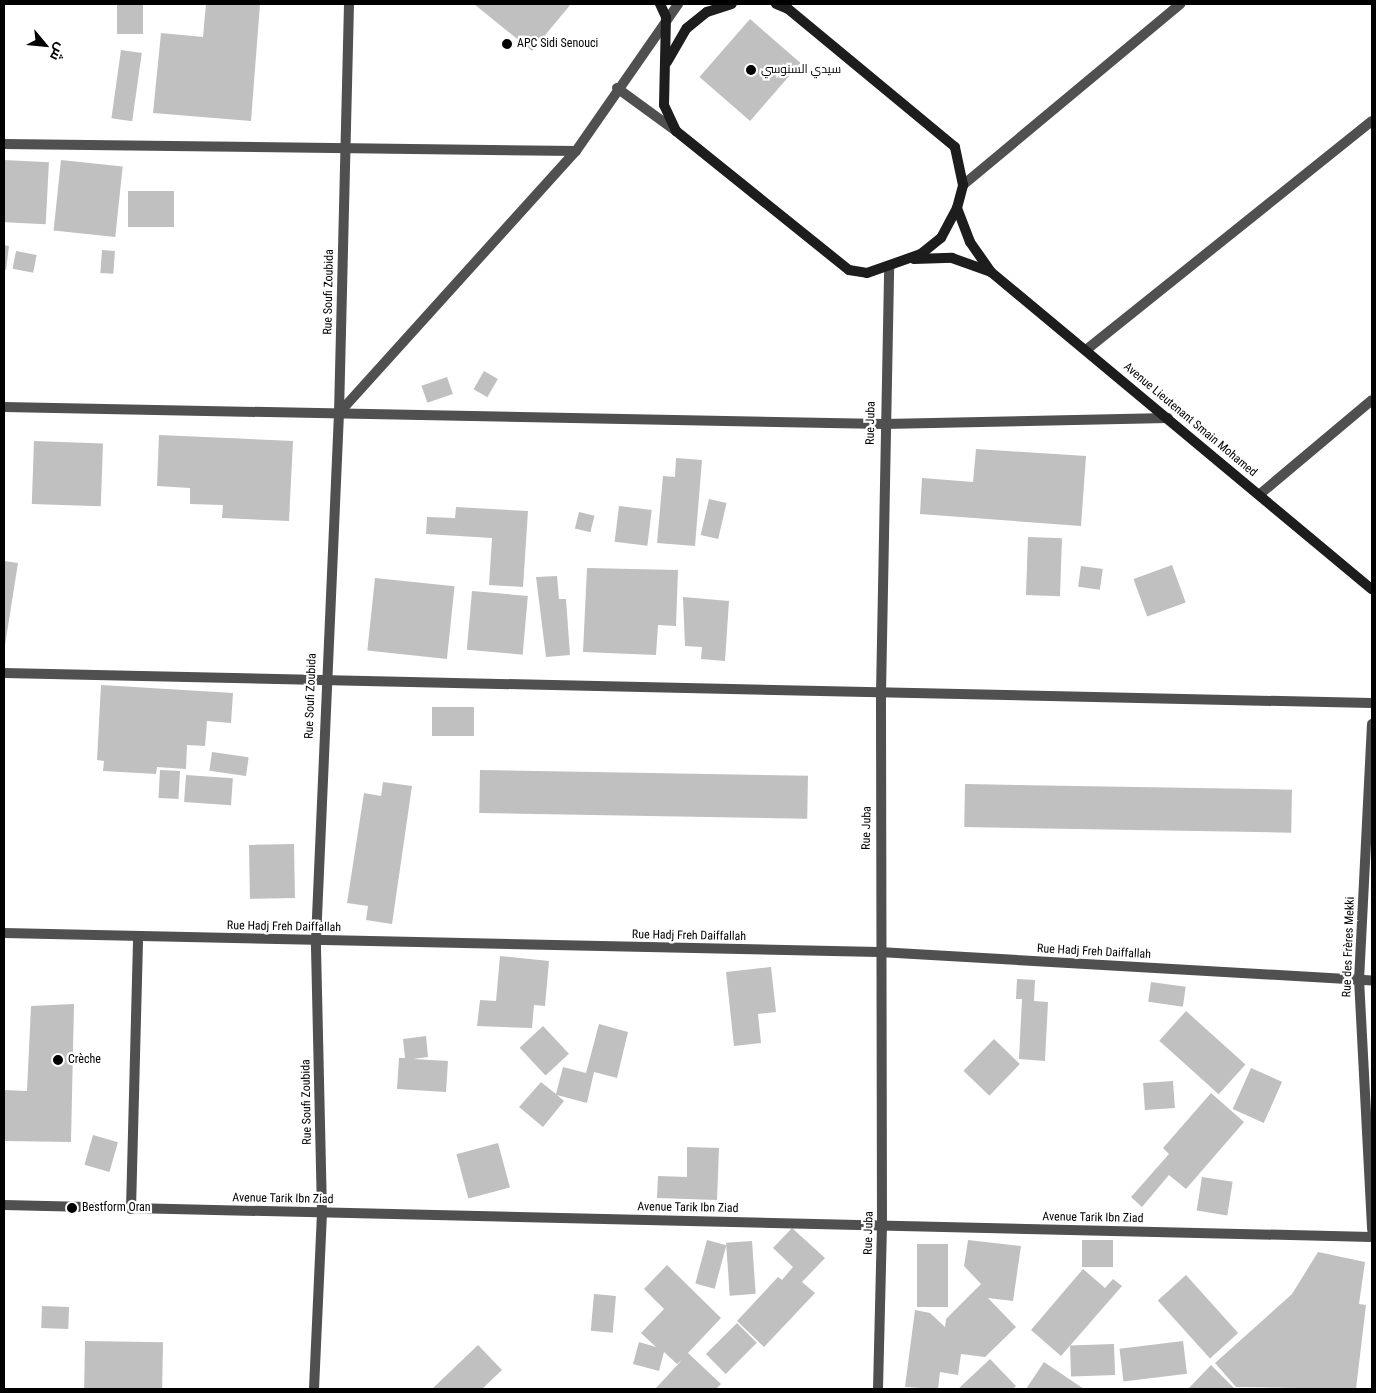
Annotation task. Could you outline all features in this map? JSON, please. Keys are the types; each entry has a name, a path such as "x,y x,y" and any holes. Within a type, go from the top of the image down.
{"main road":[{"path":"660,4 666,17 664,105 676,131 849,270 868,273 889,268 908,260 941,238 957,208 963,186 955,147 788,9 776,4"},
{"path":"664,72 670,52 687,28 707,12 722,5"},
{"path":"957,208 970,242 991,272"},
{"path":"908,260 952,258 991,272"},
{"name":"Avenue Lieutenant Smain Mohamed","path":"991,272 1372,589"}],"street":[{"name":"Rue Soufi Zoubida","path":"314,1389 322,1212 316,940 324,681 339,413 349,4"},
{"path":"339,413 576,151 666,17 678,4"},
{"path":"963,186 1180,4"},
{"path":"617,88 676,131"},
{"path":"1086,350 1372,121"},
{"path":"4,144 576,151"},
{"name":"Rue Juba","path":"878,1389 882,1226 878,952 884,424 889,268"},
{"path":"1260,494 1372,400"},
{"path":"4,407 884,424 1168,418"},
{"path":"4,673 1372,703"},
{"name":"Rue des Frères Mekki","path":"1372,724 1359,979 1372,1230"},
{"name":"Rue Hadj Freh Daiffallah","path":"4,933 878,952 1372,980"},
{"path":"131,1209 138,936"},
{"name":"Avenue Tarik Ibn Ziad","path":"4,1205 1372,1237"}],"building":[{"path":"206,4 260,4 251,121 153,113 161,33 203,37"},
{"path":"474,4 571,4 532,51"},
{"path":"117,5 143,5 143,34 117,34"},
{"name":"سيدي السنوسي","path":"750,19 801,63 750,121 699,77"},
{"path":"121,50 142,53 132,121 111,118"},
{"path":"4,160 49,162 46,224 4,222"},
{"path":"61,160 123,166 115,237 54,231"},
{"path":"128,191 174,191 174,227 128,227"},
{"path":"4,245 9,246 6,270 4,270"},
{"path":"102,250 115,251 113,274 100,273"},
{"path":"16,251 37,255 33,273 13,269"},
{"path":"484,371 498,379 487,397 474,389"},
{"path":"447,377 453,394 427,403 421,386"},
{"path":"159,435 293,441 289,521 222,518 223,505 190,504 190,488 157,486"},
{"path":"34,441 103,443 101,506 32,504"},
{"path":"976,449 1086,456 1081,526 920,514 922,478 973,482"},
{"path":"676,458 702,460 695,546 657,543 663,476 675,477"},
{"path":"709,499 727,503 718,539 701,535"},
{"path":"619,506 652,510 647,546 615,542"},
{"path":"456,507 528,511 523,587 489,585 492,538 426,534 427,517 455,518"},
{"path":"579,512 595,516 590,532 575,528"},
{"path":"1028,537 1062,538 1060,596 1026,595"},
{"path":"4,561 18,563 5,645 4,645"},
{"path":"1172,565 1186,603 1147,617 1133,579"},
{"path":"1081,566 1103,569 1100,590 1078,587"},
{"path":"587,568 678,570 676,626 658,625 656,655 583,652"},
{"path":"557,576 559,599 566,599 570,655 546,657 536,577"},
{"path":"375,578 455,586 447,659 367,651"},
{"path":"472,591 528,596 523,655 467,650"},
{"path":"683,597 729,601 725,661 701,659 702,647 685,646"},
{"path":"101,685 233,693 231,723 207,721 205,746 187,745 186,769 157,767 156,774 103,771 104,761 97,760"},
{"path":"432,707 474,707 474,736 432,736"},
{"path":"212,752 249,757 246,776 209,771"},
{"path":"160,770 180,771 179,799 159,798"},
{"path":"480,770 808,776 807,819 479,813"},
{"path":"186,775 233,778 231,805 184,802"},
{"path":"383,782 412,786 392,924 366,920 368,906 347,903 364,793 381,796"},
{"path":"965,784 1292,790 1291,833 964,827"},
{"path":"294,844 295,898 250,899 249,845"},
{"path":"500,956 549,961 545,1006 534,1005 532,1028 477,1026 480,1000 496,1001"},
{"path":"771,967 776,1012 758,1014 761,1043 734,1046 726,972"},
{"path":"1017,979 1035,980 1034,1001 1048,1002 1045,1061 1019,1059 1022,999 1016,999"},
{"path":"1151,982 1186,987 1183,1007 1148,1002"},
{"path":"74,1004 71,1142 4,1141 4,1090 27,1091 31,1006"},
{"path":"1186,1011 1245,1065 1219,1094 1159,1041"},
{"path":"599,1024 628,1032 617,1078 594,1072 587,1103 557,1095 564,1101 543,1127 519,1107 541,1082 556,1094 563,1067 586,1073"},
{"path":"543,1026 569,1054 546,1076 520,1048"},
{"path":"426,1036 428,1057 413,1059 448,1061 446,1092 397,1089 399,1058 405,1058 403,1039"},
{"path":"994,1039 1020,1064 989,1096 963,1071"},
{"path":"1251,1068 1282,1082 1264,1123 1233,1109"},
{"path":"1173,1081 1175,1108 1145,1110 1143,1083"},
{"path":"1211,1093 1244,1122 1186,1189 1169,1175 1142,1207 1131,1197 1169,1154 1163,1148"},
{"path":"93,1135 118,1142 109,1172 84,1165"},
{"path":"498,1143 510,1187 468,1199 456,1154"},
{"path":"687,1147 719,1148 717,1200 657,1198 658,1176 687,1177"},
{"path":"1202,1177 1233,1182 1227,1215 1197,1211"},
{"path":"792,1228 825,1258 802,1282 815,1293 764,1347 737,1321 778,1277 782,1280 793,1267 773,1248"},
{"path":"707,1240 726,1245 715,1289 695,1283"},
{"path":"968,1240 1021,1246 1013,1301 988,1298 1016,1327 985,1357 961,1354 958,1375 940,1372 938,1389 905,1387 915,1310 930,1313 945,1327 946,1319 981,1284 964,1266"},
{"path":"1082,1240 1113,1240 1113,1267 1082,1267"},
{"path":"752,1241 756,1294 730,1296 726,1243"},
{"path":"917,1244 948,1244 948,1307 917,1307"},
{"path":"1318,1252 1365,1262 1359,1304 1366,1305 1356,1389 1236,1387 1215,1363 1292,1294"},
{"path":"667,1265 721,1318 688,1353 721,1384 716,1389 655,1389 682,1360 677,1364 664,1352 659,1371 633,1364 639,1342 656,1347 641,1333 664,1309 644,1289"},
{"path":"1083,1269 1105,1288 1113,1279 1122,1286 1061,1356 1031,1330"},
{"path":"1186,1275 1238,1333 1210,1358 1158,1300"},
{"path":"594,1294 616,1296 613,1333 591,1331"},
{"path":"42,1306 69,1307 68,1329 41,1328"},
{"path":"737,1323 757,1343 726,1374 706,1354"},
{"path":"85,1341 163,1342 162,1389 84,1389"},
{"path":"1183,1341 1187,1374 1123,1382 1119,1349"},
{"path":"1114,1344 1115,1375 1071,1377 1070,1346"},
{"path":"478,1345 502,1370 482,1389 432,1389"},
{"path":"990,1359 1016,1386 1013,1389 958,1389"},
{"path":"1044,1362 1084,1389 1026,1389"},
{"path":"1211,1365 1235,1389 1188,1389"}],"place":[{"name":"APC Sidi Senouci","path":"507,44"},
{"name":"سيدي السنوسي","path":"751,70"},
{"name":"Crèche","path":"58,1060"},
{"name":"Bestform Oran","path":"72,1208"}]}
